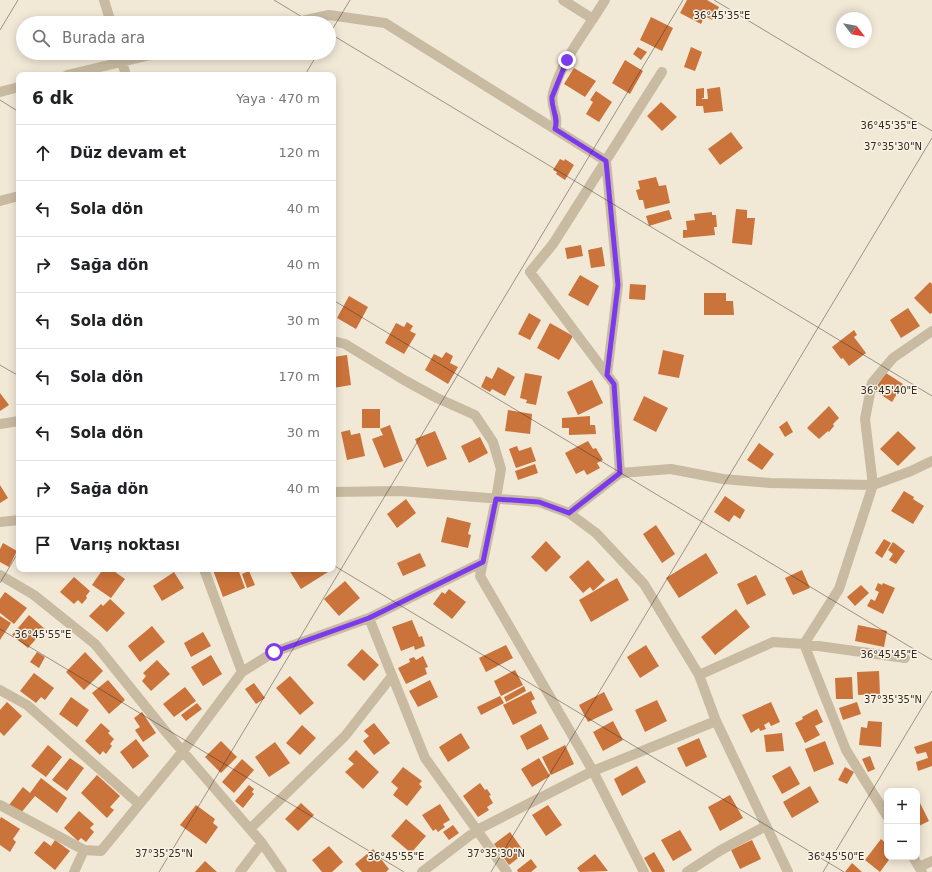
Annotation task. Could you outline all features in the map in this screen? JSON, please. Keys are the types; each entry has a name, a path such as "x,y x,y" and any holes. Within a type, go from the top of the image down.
{"street":[{"path":"104,0 109,16"},
{"path":"563,0 593,19"},
{"path":"555,129 557,120 552,103 553,92 567,60 605,0"},
{"path":"324,16 329,15 385,23 606,161"},
{"path":"76,72 111,60"},
{"path":"121,60 125,72"},
{"path":"620,473 614,384 530,272 553,244 662,72"},
{"path":"0,92 16,88"},
{"path":"606,161 618,285 607,375"},
{"path":"0,201 16,197"},
{"path":"804,644 839,589 873,485 865,420 872,383 893,358 932,331"},
{"path":"336,342 345,344 437,398 475,415 493,442 501,469 480,576 593,771 644,872"},
{"path":"0,424 16,421"},
{"path":"569,513 620,473 671,469 723,479 770,483 873,485 911,471 932,461"},
{"path":"336,492 400,491 539,502 569,513 596,533 644,584 699,675 716,721 788,872"},
{"path":"0,522 16,520"},
{"path":"0,805 84,850 101,851 183,751 242,672 274,652 369,618 483,562"},
{"path":"205,572 242,672"},
{"path":"0,575 34,595 94,644 262,843 282,872"},
{"path":"369,618 425,758 507,872"},
{"path":"699,675 773,642 804,644 905,658"},
{"path":"804,644 846,750 884,811"},
{"path":"250,830 345,736 392,676"},
{"path":"0,690 26,705 139,804"},
{"path":"422,872 477,830 593,771 716,721"},
{"path":"687,872 721,850 766,826"},
{"path":"240,872 262,843"},
{"path":"74,872 84,850"},
{"path":"915,860 921,870 932,861"}],"building":[{"path":"687,0 707,0 719,7 712,20 705,16 701,24 680,13"},
{"path":"651,17 673,28 662,51 640,40"},
{"path":"638,47 647,52 641,60 633,54"},
{"path":"691,47 702,52 695,71 684,67"},
{"path":"625,60 643,71 630,94 612,83"},
{"path":"574,68 596,81 585,97 564,84"},
{"path":"720,87 723,111 704,113 703,106 696,106 696,89 704,88 704,98 702,99 708,99 707,89"},
{"path":"596,91 612,102 599,122 586,114 593,102 590,100"},
{"path":"661,102 677,117 662,131 647,116"},
{"path":"731,132 743,148 720,165 708,149"},
{"path":"560,159 564,161 565,159 574,165 565,180 553,170"},
{"path":"656,177 659,186 666,185 670,203 645,209 643,200 639,200 636,190 640,189 638,181"},
{"path":"736,209 747,210 747,218 755,218 752,245 732,243"},
{"path":"669,210 672,219 649,226 646,216"},
{"path":"712,212 712,215 716,215 717,227 714,227 715,235 683,238 683,230 687,230 686,221 695,220 694,214"},
{"path":"581,245 583,256 567,259 565,248"},
{"path":"602,247 605,266 591,268 588,250"},
{"path":"580,275 599,286 588,306 568,295"},
{"path":"930,282 932,284 932,313 930,314 914,298"},
{"path":"630,284 646,285 645,300 629,299"},
{"path":"704,293 726,293 726,301 733,301 734,315 704,315"},
{"path":"349,296 368,307 356,329 337,318"},
{"path":"908,308 920,326 901,338 890,320"},
{"path":"529,313 541,320 530,340 518,334"},
{"path":"407,322 413,326 410,331 416,334 404,354 385,343 396,323 404,327"},
{"path":"550,323 573,336 559,360 537,348"},
{"path":"854,330 857,335 854,337 866,353 849,366 843,358 841,359 832,347"},
{"path":"663,350 684,355 679,378 658,374"},
{"path":"446,352 453,356 450,363 458,367 448,384 425,370 434,354 442,358"},
{"path":"347,355 351,385 336,388 336,357"},
{"path":"498,367 515,377 505,396 492,389 490,392 481,387 486,376 492,379"},
{"path":"525,373 542,376 536,405 526,403 527,400 520,398"},
{"path":"886,373 903,384 892,402 874,390"},
{"path":"592,380 603,403 578,415 567,392"},
{"path":"0,393 9,405 0,411"},
{"path":"644,396 668,408 656,432 633,420"},
{"path":"829,406 839,418 833,424 834,426 829,432 828,431 819,439 807,428"},
{"path":"362,409 380,409 380,428 362,428"},
{"path":"508,410 532,414 530,434 505,431"},
{"path":"590,416 590,425 595,425 596,434 569,435 569,428 562,428 562,418"},
{"path":"787,421 793,432 785,437 779,427"},
{"path":"390,425 403,461 384,468 372,439 383,435 380,429"},
{"path":"350,430 351,435 360,433 365,456 347,460 341,432"},
{"path":"435,431 447,459 427,467 415,439"},
{"path":"898,431 916,448 898,466 880,449"},
{"path":"480,437 488,453 469,463 461,446"},
{"path":"588,441 593,449 596,448 603,460 597,463 600,468 587,475 584,470 576,474 565,453"},
{"path":"759,443 774,454 762,470 747,460"},
{"path":"517,446 519,451 531,447 536,461 516,468 509,449"},
{"path":"535,464 538,473 518,480 515,471"},
{"path":"0,485 8,498 0,503"},
{"path":"904,491 924,506 913,524 891,511"},
{"path":"725,496 745,510 740,519 734,515 729,522 714,512"},
{"path":"406,499 416,513 397,528 387,514"},
{"path":"447,517 471,523 468,534 471,535 468,548 441,542"},
{"path":"656,525 675,554 662,563 643,534"},
{"path":"884,539 891,543 882,558 875,553"},
{"path":"546,541 561,557 546,572 531,557"},
{"path":"893,542 905,551 896,564 889,560 893,554 888,550"},
{"path":"3,543 16,550 9,567 0,562 0,549"},
{"path":"420,553 426,566 403,576 397,563"},
{"path":"706,553 718,573 679,598 666,578"},
{"path":"588,560 605,580 593,591 590,587 583,593 569,577"},
{"path":"802,570 810,588 793,595 785,578"},
{"path":"101,572 115,572 125,579 111,598 92,585"},
{"path":"174,572 184,588 162,601 153,586"},
{"path":"214,572 239,572 245,588 223,597"},
{"path":"249,572 255,585 247,588 242,574"},
{"path":"290,572 328,572 301,589"},
{"path":"756,575 766,595 747,605 737,584"},
{"path":"74,577 90,591 82,604 78,600 74,604 60,592"},
{"path":"617,578 629,600 591,622 579,600"},
{"path":"345,581 360,598 339,616 324,599"},
{"path":"878,583 882,585 883,583 895,588 883,614 867,606 871,599 875,601 879,592 875,590"},
{"path":"861,585 869,593 855,606 847,597"},
{"path":"449,589 466,602 452,619 433,604 442,592 445,594"},
{"path":"5,592 27,608 14,624 0,613 0,599"},
{"path":"110,599 125,613 107,632 89,616 101,604 103,606"},
{"path":"736,609 750,627 715,655 701,637"},
{"path":"29,615 45,629 28,648 12,635"},
{"path":"0,616 11,623 0,640"},
{"path":"412,620 419,637 422,636 425,646 415,650 414,646 401,651 392,627"},
{"path":"858,625 887,631 884,647 855,641"},
{"path":"152,626 165,642 140,662 128,646"},
{"path":"203,632 211,646 191,657 184,643"},
{"path":"506,645 513,658 486,672 479,658"},
{"path":"646,645 659,666 640,678 627,657"},
{"path":"362,649 379,665 364,681 347,665"},
{"path":"37,652 45,657 39,668 30,662"},
{"path":"85,652 103,671 84,690 66,672"},
{"path":"211,655 222,674 203,686 191,667"},
{"path":"423,656 428,667 425,668 427,674 406,684 398,668 410,662 409,659 414,657 416,660"},
{"path":"157,660 170,674 151,691 142,681 146,676 143,673"},
{"path":"515,670 523,685 501,696 494,681"},
{"path":"879,671 880,694 858,695 857,672"},
{"path":"34,673 54,688 45,700 41,697 36,703 20,691"},
{"path":"290,676 314,703 300,715 276,688"},
{"path":"852,677 853,699 836,699 835,678"},
{"path":"108,680 125,700 109,714 92,693"},
{"path":"430,680 438,697 418,707 409,691"},
{"path":"254,683 265,698 256,704 245,689"},
{"path":"524,686 526,691 506,702 504,697"},
{"path":"185,687 196,701 174,717 163,704"},
{"path":"531,691 535,699 531,701 537,713 513,725 503,705"},
{"path":"604,692 613,710 588,722 579,705"},
{"path":"500,696 504,703 481,715 477,707"},
{"path":"71,697 89,710 77,727 59,714"},
{"path":"657,700 667,721 645,732 635,710"},
{"path":"7,702 22,716 4,736 0,732 0,710"},
{"path":"771,702 780,722 771,726 769,722 764,725 766,729 760,731 759,728 751,733 742,715"},
{"path":"857,702 861,714 843,720 839,708"},
{"path":"197,703 202,709 186,721 181,715"},
{"path":"817,709 823,722 815,726 820,735 805,743 795,723 803,719 802,717"},
{"path":"142,712 156,733 143,742 135,730 140,727 134,718"},
{"path":"613,721 623,740 603,751 593,732"},
{"path":"868,721 882,722 881,747 859,745 861,727 867,728"},
{"path":"101,723 110,731 108,733 114,739 110,744 112,746 106,754 103,751 100,755 85,741"},
{"path":"374,723 390,743 374,755 363,741 369,736 364,731"},
{"path":"541,724 549,739 527,750 520,736"},
{"path":"302,725 316,738 300,755 286,743"},
{"path":"461,733 470,748 448,762 439,747"},
{"path":"782,733 784,751 766,752 764,735"},
{"path":"699,738 707,757 686,767 677,748"},
{"path":"136,739 149,756 133,769 120,752"},
{"path":"221,741 237,757 221,773 205,757"},
{"path":"825,741 834,764 814,772 805,749"},
{"path":"932,741 932,766 918,771 916,762 928,758 926,752 917,754 914,747"},
{"path":"275,742 290,763 269,777 255,757"},
{"path":"48,745 62,757 46,777 31,766"},
{"path":"565,745 574,764 551,775 542,757"},
{"path":"356,750 379,772 363,789 345,772 354,764 348,759"},
{"path":"870,756 875,769 868,772 862,759"},
{"path":"70,758 84,768 67,791 52,780"},
{"path":"539,758 550,776 532,787 521,769"},
{"path":"242,759 254,770 234,793 222,782"},
{"path":"637,766 646,782 622,796 614,779"},
{"path":"790,766 800,784 782,794 772,776"},
{"path":"403,767 422,781 419,784 422,787 407,806 393,795 398,788 391,782"},
{"path":"845,767 854,772 847,784 838,780"},
{"path":"97,775 120,796 110,807 114,810 107,818 81,793"},
{"path":"41,778 67,798 57,813 35,796 20,814 9,805 23,787 30,793"},
{"path":"480,783 491,795 489,796 493,803 487,807 489,810 478,817 463,796"},
{"path":"249,785 254,789 252,792 254,794 243,808 235,801"},
{"path":"810,786 819,802 792,818 783,802"},
{"path":"730,795 743,818 720,831 708,807"},
{"path":"301,803 314,815 298,831 285,819"},
{"path":"920,803 929,821 920,826"},
{"path":"440,804 450,820 443,824 445,827 438,832 436,829 433,831 422,815"},
{"path":"196,805 215,819 213,823 218,827 206,844 180,825"},
{"path":"548,805 562,825 546,836 532,815"},
{"path":"79,811 94,824 90,828 94,832 86,842 81,838 78,841 64,828"},
{"path":"1,817 20,829 13,839 16,842 10,852 0,845"},
{"path":"406,819 426,836 411,853 391,836"},
{"path":"453,825 459,833 449,840 443,832"},
{"path":"680,830 692,850 673,861 661,840"},
{"path":"510,832 525,853 509,865 494,844"},
{"path":"881,839 884,842 884,860 889,860 880,872 865,860"},
{"path":"55,840 70,851 55,870 34,853 44,841 51,846"},
{"path":"752,840 761,859 740,869 731,850"},
{"path":"329,846 343,862 332,872 322,872 312,860"},
{"path":"373,849 389,869 386,872 362,872 355,864"},
{"path":"654,852 665,871 664,872 652,872 644,858"},
{"path":"595,854 608,871 580,872 577,868"},
{"path":"531,859 537,867 531,872 518,872 517,870"},
{"path":"205,861 217,872 195,872"},
{"path":"852,863 862,872 845,872"}],"route":[{"path":"274,652 369,618 483,562 496,499 539,502 569,513 620,473 614,384 607,375 618,285 606,161 555,129 557,120 552,103 552,97 567,60"}]}
